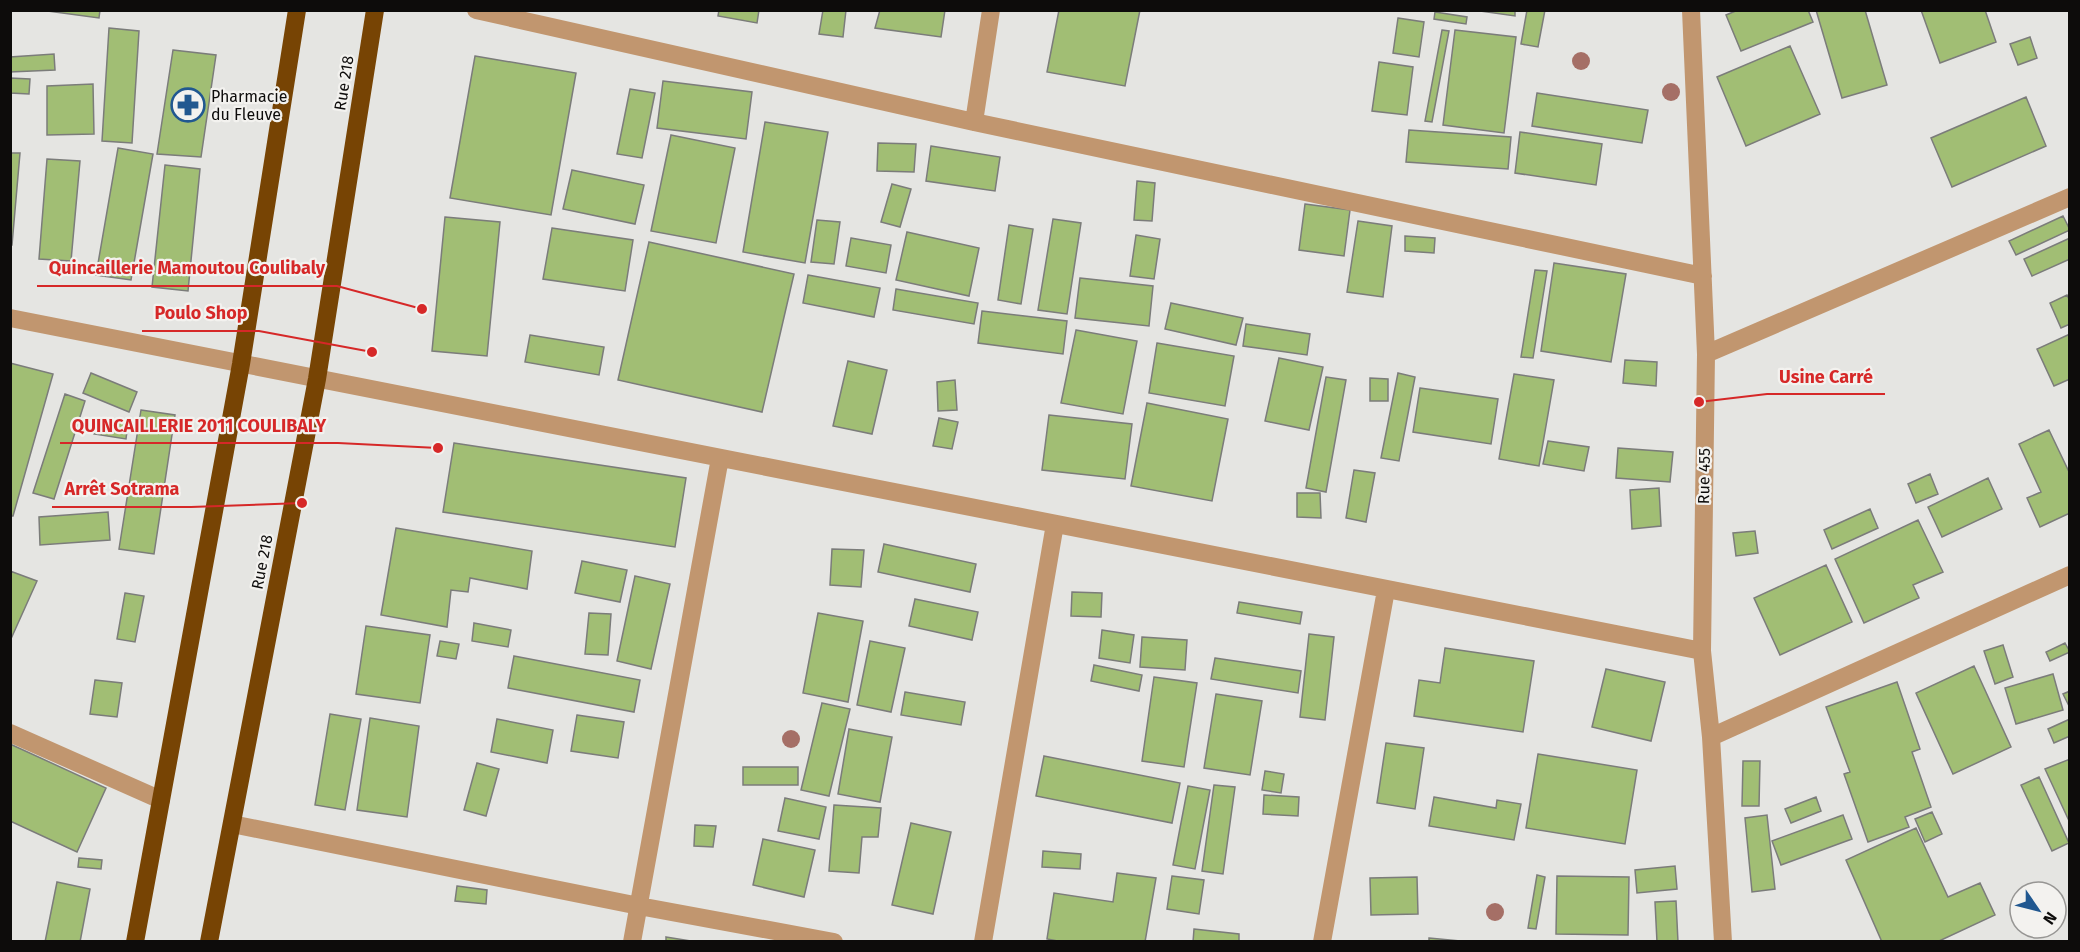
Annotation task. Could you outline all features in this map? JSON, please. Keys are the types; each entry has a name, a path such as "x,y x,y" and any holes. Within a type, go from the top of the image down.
{"highway":[{"path":"135,942 241,364 297,10"},
{"name":"Rue 218","path":"209,942 317,379 375,10"}],"street":[{"path":"476,10 974,122 1703,276"},
{"path":"974,122 990,10"},
{"name":"Rue 455","path":"1691,10 1706,354 1702,651 1711,737 1723,942"},
{"path":"1706,354 2070,196"},
{"path":"10,318 1702,651"},
{"path":"632,942 720,458"},
{"path":"983,942 1056,524"},
{"path":"1711,737 2070,574"},
{"path":"1322,942 1386,590"},
{"path":"10,733 161,800"},
{"path":"232,824 639,906 834,942"}],"building":[{"path":"40,10 100,10 99,18"},
{"path":"719,10 759,10 757,23 718,16"},
{"path":"823,10 846,10 843,37 819,34"},
{"path":"880,10 945,10 941,37 875,28"},
{"path":"1059,10 1140,10 1125,86 1047,72"},
{"path":"1473,10 1515,10 1515,16"},
{"path":"1527,10 1545,10 1538,47 1521,44"},
{"path":"1738,10 1808,10 1813,22 1741,51 1726,15"},
{"path":"1816,10 1865,10 1887,85 1842,98"},
{"path":"1921,10 1985,10 1996,42 1940,63"},
{"path":"1435,12 1467,17 1466,24 1434,19"},
{"path":"1398,18 1424,22 1419,57 1393,53"},
{"path":"109,28 139,31 132,143 102,141"},
{"path":"1442,30 1449,31 1432,122 1425,121"},
{"path":"1455,30 1516,37 1504,133 1443,125"},
{"path":"2030,37 2037,58 2018,65 2010,44"},
{"path":"1790,46 1820,114 1746,146 1717,77"},
{"path":"173,50 216,55 201,157 157,154"},
{"path":"54,54 55,70 10,72 10,57"},
{"path":"475,56 576,73 551,215 450,198"},
{"path":"1379,62 1413,67 1407,115 1372,111"},
{"path":"10,78 30,79 29,94 10,93"},
{"path":"663,81 752,92 746,139 657,128"},
{"path":"93,84 94,134 47,135 47,86"},
{"path":"630,89 655,93 642,158 617,154"},
{"path":"1537,93 1648,110 1642,143 1532,126"},
{"path":"2026,97 2046,146 1952,187 1931,138"},
{"path":"765,122 828,132 805,263 743,252"},
{"path":"1409,130 1511,137 1508,169 1406,162"},
{"path":"1520,132 1602,144 1596,185 1515,173"},
{"path":"671,135 735,148 716,243 651,231"},
{"path":"878,143 916,144 914,172 877,171"},
{"path":"931,146 1000,157 995,191 926,181"},
{"path":"118,148 153,154 131,280 96,275"},
{"path":"10,153 20,153 12,245 10,245"},
{"path":"47,159 80,161 71,261 39,259"},
{"path":"165,165 200,169 188,291 152,287"},
{"path":"572,170 644,185 635,224 563,209"},
{"path":"1137,181 1155,183 1152,221 1134,220"},
{"path":"892,184 911,189 900,227 881,222"},
{"path":"1305,204 1350,210 1344,256 1299,250"},
{"path":"2063,216 2070,230 2016,255 2009,241"},
{"path":"445,217 500,222 487,356 432,351"},
{"path":"1053,219 1081,223 1067,314 1038,310"},
{"path":"817,220 840,222 834,264 811,262"},
{"path":"1358,221 1392,226 1383,297 1347,292"},
{"path":"1009,225 1033,229 1021,304 998,300"},
{"path":"552,228 633,240 625,291 543,279"},
{"path":"907,232 979,248 969,296 896,280"},
{"path":"1136,235 1160,239 1154,279 1130,276"},
{"path":"1405,236 1435,238 1434,253 1405,251"},
{"path":"851,238 891,245 886,273 846,266"},
{"path":"2070,238 2070,259 2032,276 2024,259"},
{"path":"649,242 794,274 762,412 618,380"},
{"path":"1554,263 1626,274 1611,362 1541,351"},
{"path":"1535,270 1547,271 1533,358 1521,357"},
{"path":"808,275 880,288 874,317 803,303"},
{"path":"1080,278 1153,286 1149,326 1075,318"},
{"path":"896,289 978,303 974,324 893,310"},
{"path":"2067,295 2070,301 2070,324 2061,328 2050,303"},
{"path":"1171,303 1243,318 1236,345 1165,329"},
{"path":"982,311 1067,321 1063,354 978,343"},
{"path":"1246,324 1310,334 1307,355 1243,346"},
{"path":"1076,330 1137,341 1123,414 1061,403"},
{"path":"2070,334 2070,379 2054,386 2037,349"},
{"path":"530,335 604,347 599,375 525,362"},
{"path":"1157,343 1234,356 1225,406 1149,393"},
{"path":"1279,358 1323,367 1309,430 1265,421"},
{"path":"1625,360 1657,362 1656,386 1623,383"},
{"path":"848,361 887,370 872,434 833,426"},
{"path":"10,363 53,374 13,516 10,516"},
{"path":"91,373 137,392 129,412 83,393"},
{"path":"1398,373 1415,377 1399,461 1381,458"},
{"path":"1514,374 1554,380 1539,466 1499,459"},
{"path":"1326,377 1346,380 1326,492 1306,488"},
{"path":"1370,378 1388,379 1388,401 1370,401"},
{"path":"955,380 957,410 938,411 937,382"},
{"path":"1420,388 1498,399 1491,444 1413,432"},
{"path":"65,394 85,401 54,499 33,493"},
{"path":"1147,403 1228,419 1212,501 1131,486"},
{"path":"141,410 175,415 154,554 119,549"},
{"path":"1049,415 1132,424 1125,479 1042,470"},
{"path":"97,418 128,423 126,439 94,434"},
{"path":"939,418 958,422 952,449 933,446"},
{"path":"2049,430 2070,474 2070,513 2040,527 2027,498 2041,492 2019,444"},
{"path":"1548,441 1589,447 1584,471 1543,464"},
{"path":"454,443 686,478 675,547 443,512"},
{"path":"1618,448 1673,452 1670,482 1616,478"},
{"path":"1354,470 1375,473 1366,522 1346,518"},
{"path":"1930,474 1938,494 1916,503 1908,484"},
{"path":"1988,478 2002,509 1942,537 1928,507"},
{"path":"1659,488 1661,526 1632,529 1630,490"},
{"path":"1297,493 1320,493 1321,518 1297,517"},
{"path":"1870,509 1878,528 1832,549 1824,530"},
{"path":"108,512 110,540 40,545 39,517"},
{"path":"1918,520 1943,572 1913,585 1919,598 1864,623 1835,559"},
{"path":"396,528 532,551 527,589 470,578 468,592 451,590 447,627 381,615"},
{"path":"1755,531 1758,553 1736,556 1733,533"},
{"path":"884,544 976,564 970,592 878,572"},
{"path":"832,549 864,550 861,587 830,585"},
{"path":"582,561 627,570 620,602 575,593"},
{"path":"1826,565 1852,622 1780,655 1754,598"},
{"path":"10,571 37,581 10,641"},
{"path":"635,576 670,584 651,669 617,661"},
{"path":"1072,592 1102,593 1101,617 1071,616"},
{"path":"125,593 144,596 135,642 117,639"},
{"path":"915,599 978,612 972,640 909,626"},
{"path":"1239,602 1302,612 1300,624 1237,613"},
{"path":"589,613 611,614 608,655 585,654"},
{"path":"818,613 863,621 848,702 803,693"},
{"path":"474,623 511,630 508,647 472,641"},
{"path":"366,626 430,635 420,703 356,694"},
{"path":"1102,630 1134,635 1130,663 1099,658"},
{"path":"1309,634 1334,637 1325,720 1300,717"},
{"path":"1142,637 1187,640 1185,670 1140,667"},
{"path":"440,641 459,644 456,659 437,656"},
{"path":"870,641 905,648 891,712 857,705"},
{"path":"2065,643 2070,652 2050,661 2046,652"},
{"path":"2003,645 2013,677 1995,684 1984,651"},
{"path":"1445,648 1534,661 1523,732 1414,716 1419,680 1440,683"},
{"path":"514,656 640,680 634,712 508,688"},
{"path":"1215,658 1301,671 1298,693 1211,679"},
{"path":"1094,665 1142,675 1139,691 1091,681"},
{"path":"1974,666 2011,747 1953,774 1916,693"},
{"path":"1606,669 1665,682 1651,741 1592,727"},
{"path":"2053,674 2063,710 2016,724 2005,688"},
{"path":"1154,677 1197,683 1184,767 1142,761"},
{"path":"95,680 122,683 117,717 90,714"},
{"path":"1897,682 1920,749 1912,752 1931,807 1905,817 1909,827 1868,842 1844,774 1850,772 1826,707"},
{"path":"2070,691 2070,708 2063,694"},
{"path":"905,692 965,702 961,725 901,715"},
{"path":"1216,694 1262,701 1250,775 1204,768"},
{"path":"822,703 850,709 829,796 801,790"},
{"path":"330,714 361,719 345,810 315,805"},
{"path":"577,715 624,722 618,758 571,751"},
{"path":"370,718 419,726 407,817 357,810"},
{"path":"497,719 553,730 547,763 491,752"},
{"path":"2070,719 2070,736 2054,743 2048,729"},
{"path":"849,729 892,737 880,802 838,794"},
{"path":"1386,743 1424,748 1415,809 1377,803"},
{"path":"10,744 106,788 77,852 10,821"},
{"path":"1538,754 1637,770 1625,844 1526,828"},
{"path":"1044,756 1180,783 1172,823 1036,796"},
{"path":"2070,759 2070,823 2045,769"},
{"path":"1743,761 1760,761 1759,806 1742,806"},
{"path":"477,763 499,769 486,816 464,810"},
{"path":"743,767 798,767 798,785 743,785"},
{"path":"1265,771 1284,774 1281,793 1262,790"},
{"path":"2039,777 2069,843 2052,851 2021,785"},
{"path":"1214,785 1235,787 1223,874 1202,871"},
{"path":"1188,786 1210,790 1195,869 1173,865"},
{"path":"1264,795 1299,797 1298,816 1263,814"},
{"path":"1434,797 1496,808 1497,800 1521,804 1514,840 1429,826"},
{"path":"1816,797 1821,811 1791,823 1785,809"},
{"path":"785,798 826,807 819,839 778,831"},
{"path":"834,805 881,808 878,837 862,837 859,873 829,871"},
{"path":"1932,812 1942,834 1925,842 1915,819"},
{"path":"1767,815 1775,889 1752,892 1745,818"},
{"path":"1843,815 1852,839 1781,865 1772,841"},
{"path":"911,823 951,832 933,914 892,905"},
{"path":"695,825 716,826 713,847 694,846"},
{"path":"1916,828 1948,897 1980,883 1995,915 1937,942 1882,942 1846,860"},
{"path":"763,839 815,850 804,897 753,885"},
{"path":"1043,851 1081,854 1080,869 1042,867"},
{"path":"79,858 102,860 101,869 78,867"},
{"path":"1675,866 1677,889 1637,893 1635,870"},
{"path":"1117,873 1156,878 1145,942 1063,942 1047,939 1054,893 1113,902"},
{"path":"1537,875 1545,877 1536,929 1528,928"},
{"path":"1172,876 1204,880 1199,914 1167,909"},
{"path":"1557,876 1629,877 1628,935 1556,934"},
{"path":"1417,877 1418,914 1371,915 1370,878"},
{"path":"57,882 90,889 80,942 45,942"},
{"path":"457,886 487,890 486,904 455,901"},
{"path":"1676,901 1678,942 1657,942 1655,902"},
{"path":"1194,929 1239,934 1239,942 1193,942"},
{"path":"666,937 697,942 666,942"},
{"path":"1429,938 1471,942 1429,942"}],"place":[{"name":"Pharmacie du Fleuve","path":"188,105"},
{"name":"Quincaillerie Mamoutou Coulibaly","path":"422,309"},
{"name":"Poulo Shop","path":"372,352"},
{"name":"Usine Carré","path":"1699,402"},
{"name":"QUINCAILLERIE 2011 COULIBALY","path":"438,448"},
{"name":"Arrêt Sotrama","path":"302,503"}]}
